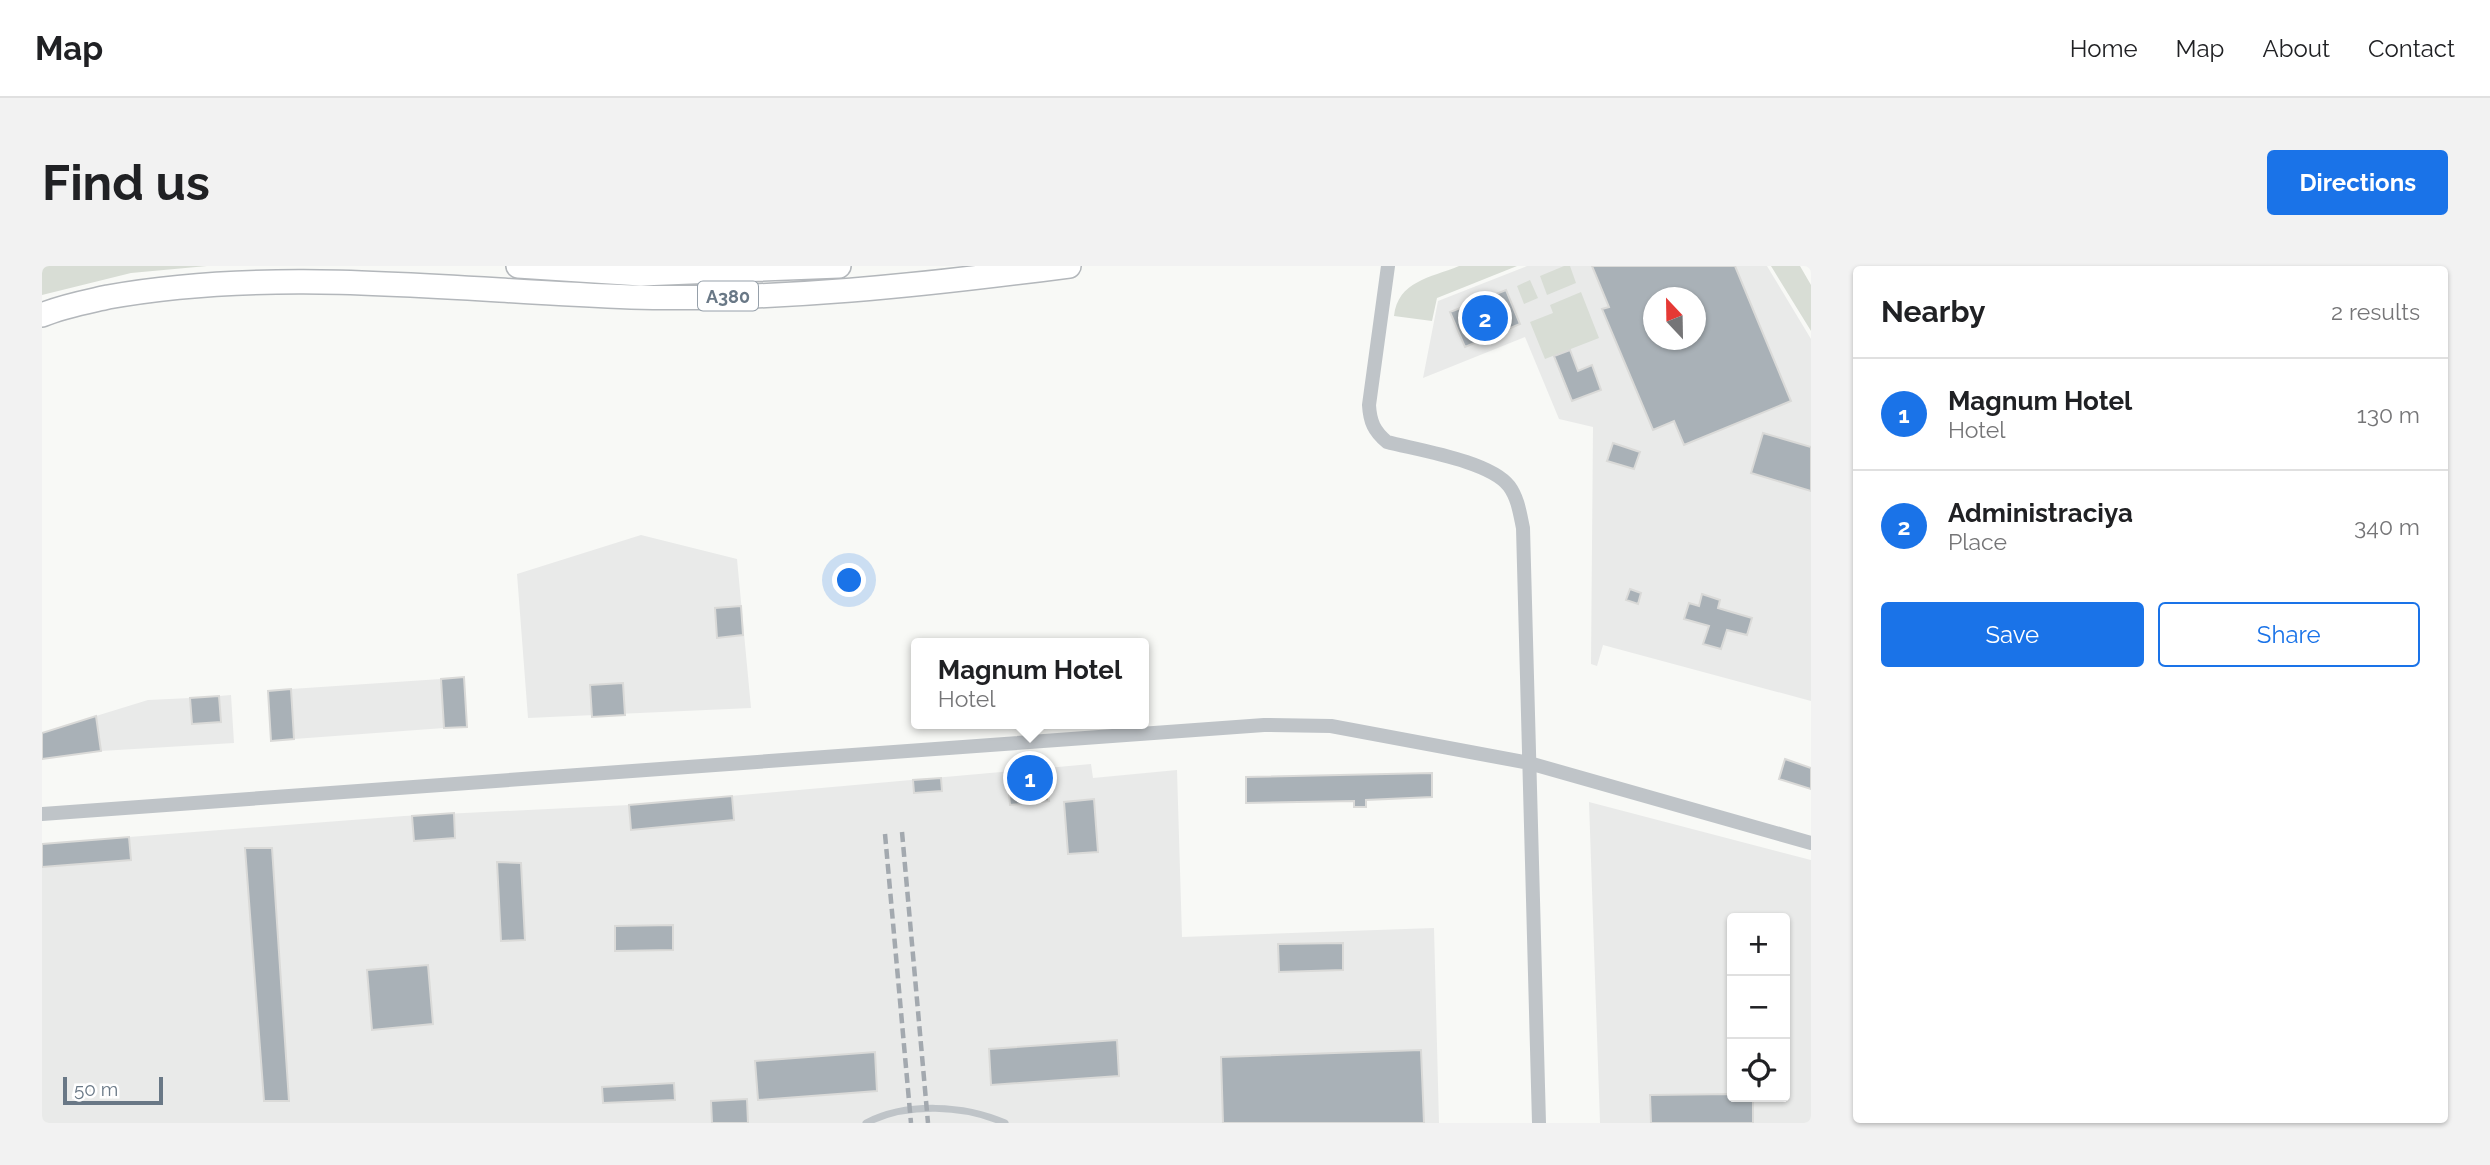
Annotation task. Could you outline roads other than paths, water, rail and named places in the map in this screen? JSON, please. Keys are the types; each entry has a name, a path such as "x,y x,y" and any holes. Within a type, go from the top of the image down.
{"highway":[{"name":"A380","path":"309,266 432,286 597,295 764,296 910,286 1069,266"},
{"name":"A380","path":"518,266 641,274 779,271 839,266"},
{"path":"42,315 156,285 240,279 386,279"}],"street":[{"path":"1384,270 1369,405 1370,421 1376,432 1387,442 1493,472 1509,486 1518,504 1523,528 1539,1123"},
{"path":"42,814 1265,726 1331,726 1529,764 1811,842"}],"lane":[{"path":"866,1123 887,1114 952,1108 985,1114 1005,1123"}],"railway":[{"path":"902,832 928,1123"},
{"path":"885,834 911,1123"}],"place":[{"name":"Administraciya","path":"1485,318"},
{"name":"Magnum Hotel","path":"1030,778"}]}
